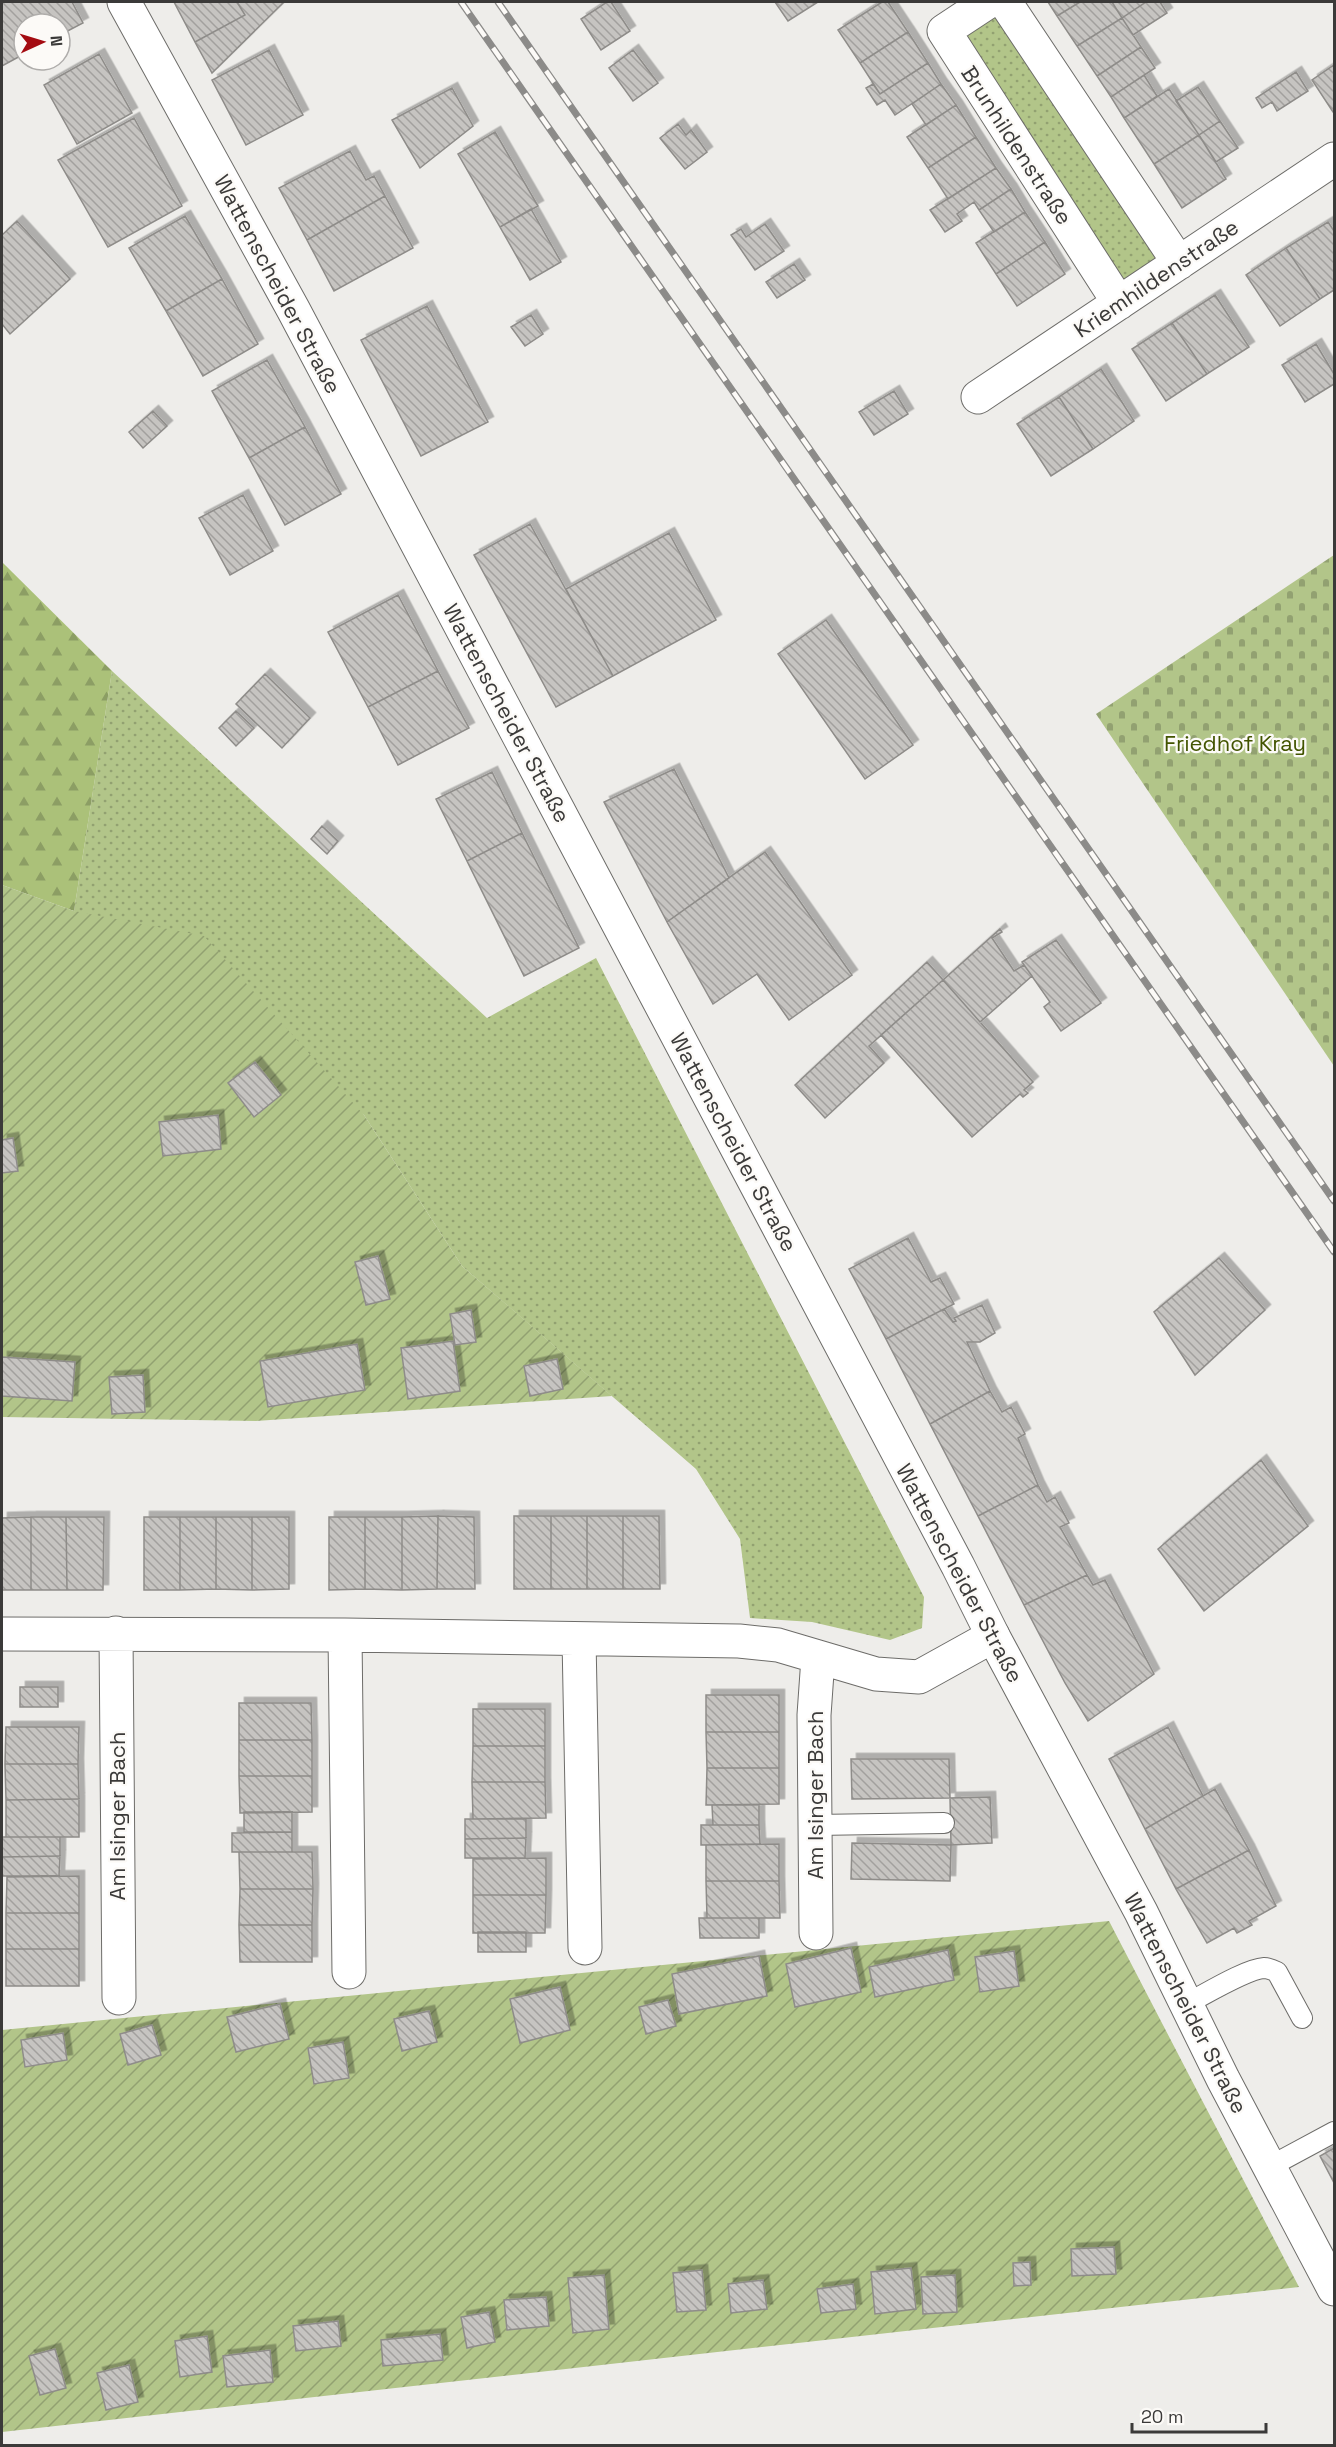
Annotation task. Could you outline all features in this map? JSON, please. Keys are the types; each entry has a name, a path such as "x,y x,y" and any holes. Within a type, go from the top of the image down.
{"street":[{"name":"Wattenscheider Straße","path":"124,2 293,309 511,720 993,1636 1141,1912 1269,2167 1335,2289"},
{"name":"Brunhildenstraße","path":"988,2 944,32 1119,303"},
{"path":"1005,2 1179,263"},
{"name":"Kriemhildenstraße","path":"978,397 1335,159"},
{"name":"Am Isinger Bach","path":"116,1633 118,1998"},
{"path":"2,1634 345,1635 739,1641 778,1646 876,1674 919,1677 993,1636"},
{"path":"345,1635 349,1972"},
{"path":"579,1640 585,1948"},
{"name":"Am Isinger Bach","path":"816,1933 814,1715 818,1658"}],"lane":[{"path":"815,1825 944,1823"},
{"path":"1186,2004 1247,1973 1264,1968 1277,1972 1302,2018"},
{"path":"1269,2167 1335,2132"}],"green space":[{"path":"997,2 1173,261 1119,298 951,33"},
{"name":"Friedhof Kray","path":"1334,555 1334,1066 1096,714"},
{"path":"2,562 112,671 74,911 2,885"},
{"path":"112,671 487,1018 596,958 924,1597 922,1628 890,1640 812,1622 750,1618 740,1539 696,1469 462,1266 364,1115 74,911"},
{"path":"2,885 74,911 204,936 364,1115 462,1266 612,1396 256,1421 2,1417"},
{"path":"1109,1921 1299,2287 2,2432 2,2030"}],"building":[{"path":"2,2 72,2 83,23 72,29 72,12 12,12 12,61 2,66"},
{"path":"174,2 237,2 245,15 195,42"},
{"path":"237,2 284,2 212,73 195,42 245,15"},
{"path":"607,2 611,2 630,31 601,50 581,19"},
{"path":"775,2 818,2 788,21"},
{"path":"882,2 888,2 908,32 860,63 838,30"},
{"path":"1048,2 1080,2 1057,16"},
{"path":"1080,2 1112,2 1122,18 1077,46 1057,16"},
{"path":"1112,2 1146,2 1122,18"},
{"path":"1146,2 1160,2 1167,13 1133,35 1122,18"},
{"path":"1122,18 1141,47 1097,76 1077,46"},
{"path":"908,32 928,63 880,94 860,63"},
{"path":"1141,47 1155,68 1111,97 1097,76"},
{"path":"269,50 303,115 246,145 212,80"},
{"path":"633,50 658,83 633,101 609,68"},
{"path":"99,54 132,113 77,144 44,85 67,72 72,72 72,69"},
{"path":"928,63 941,84 895,115 885,100 877,105 866,88 873,84 880,94"},
{"path":"1334,65 1334,112 1333,112 1312,80"},
{"path":"1296,72 1308,91 1277,111 1272,102 1262,108 1256,98"},
{"path":"1144,75 1157,96 1124,118 1111,97"},
{"path":"941,84 956,105 926,125 912,104"},
{"path":"1198,87 1220,121 1199,135 1176,101"},
{"path":"452,88 473,126 420,168 392,120"},
{"path":"1169,89 1199,135 1154,164 1124,118"},
{"path":"956,105 976,137 928,168 907,137"},
{"path":"134,118 182,206 108,247 58,160"},
{"path":"1220,121 1238,148 1216,162 1199,135"},
{"path":"678,124 686,135 691,130 707,152 685,169 660,138"},
{"path":"495,132 538,206 500,227 458,154"},
{"path":"1199,135 1226,179 1182,208 1154,164"},
{"path":"976,137 996,168 948,199 928,168"},
{"path":"350,151 366,180 374,176 385,196 307,240 279,188"},
{"path":"996,168 1011,189 979,210 974,202 957,214 962,221 945,232 930,210"},
{"path":"1011,189 1025,212 994,232 979,210"},
{"path":"385,196 413,248 334,291 307,240"},
{"path":"531,209 561,262 530,280 500,227"},
{"path":"1025,212 1045,242 996,274 976,243"},
{"path":"185,216 222,279 166,311 129,248"},
{"path":"17,221 70,279 10,334 2,324 2,235"},
{"path":"1328,222 1334,231 1334,290 1320,299 1286,248"},
{"path":"765,224 784,251 755,270 731,235 741,229 746,237"},
{"path":"1045,242 1065,274 1017,306 996,274"},
{"path":"1286,248 1320,299 1280,326 1246,275"},
{"path":"794,264 805,280 777,298 766,282"},
{"path":"222,279 258,344 203,376 166,311"},
{"path":"1215,295 1249,347 1207,374 1172,323"},
{"path":"427,306 488,422 421,456 361,340"},
{"path":"531,315 543,334 525,346 511,327"},
{"path":"1172,323 1207,374 1166,401 1132,349"},
{"path":"1316,344 1334,374 1334,384 1305,402 1282,365"},
{"path":"267,360 305,427 249,458 212,391"},
{"path":"1101,369 1134,421 1093,449 1059,397"},
{"path":"894,391 908,414 874,435 859,412"},
{"path":"1059,397 1093,449 1051,476 1017,424"},
{"path":"153,411 167,426 143,448 129,432"},
{"path":"305,427 341,494 285,525 249,458"},
{"path":"243,495 273,551 230,575 199,518"},
{"path":"530,524 613,676 556,707 474,555"},
{"path":"669,533 716,620 613,676 566,589"},
{"path":"398,595 438,671 368,707 328,632"},
{"path":"826,620 913,745 865,779 778,654"},
{"path":"438,671 469,728 398,765 368,707"},
{"path":"265,674 310,718 282,748 236,704"},
{"path":"236,711 254,728 236,746 219,728"},
{"path":"674,769 729,878 667,922 604,802"},
{"path":"492,772 522,833 467,861 436,799"},
{"path":"322,826 338,841 327,854 311,839"},
{"path":"522,833 579,948 524,976 467,861"},
{"path":"765,852 852,975 789,1020 757,974 713,1004 667,922"},
{"path":"1000,929 1002,932 992,938 1014,971 1024,965 1032,976 980,1022 943,980"},
{"path":"1056,940 1101,1003 1061,1031 1044,1007 1050,1002 1022,962"},
{"path":"927,962 943,980 869,1046 884,1063 825,1118 795,1085"},
{"path":"943,980 1033,1082 1024,1090 1028,1093 1023,1097 1020,1094 972,1137 881,1035"},
{"path":"255,1062 281,1095 254,1117 228,1083"},
{"path":"218,1115 221,1149 163,1156 159,1122"},
{"path":"13,1138 18,1171 2,1173 2,1140"},
{"path":"908,1238 931,1282 940,1278 954,1304 886,1339 849,1269"},
{"path":"378,1256 390,1299 366,1305 355,1262"},
{"path":"1219,1258 1265,1310 1195,1375 1154,1312"},
{"path":"982,1305 995,1333 980,1342 967,1342 990,1391 930,1424 886,1339 944,1309 953,1322 956,1321 954,1318"},
{"path":"471,1310 476,1342 455,1345 450,1314"},
{"path":"453,1341 460,1391 408,1399 401,1348"},
{"path":"357,1344 365,1390 268,1407 260,1361"},
{"path":"2,1357 75,1362 72,1401 2,1396"},
{"path":"557,1359 563,1389 530,1396 524,1366"},
{"path":"143,1375 145,1412 112,1414 109,1377"},
{"path":"990,1391 1002,1412 1011,1407 1025,1434 1018,1438 1038,1485 978,1516 930,1424"},
{"path":"1261,1460 1308,1526 1204,1611 1158,1549"},
{"path":"1038,1485 1047,1502 1055,1497 1069,1523 1060,1527 1087,1575 1024,1605 978,1516"},
{"path":"438,1516 474,1517 475,1589 437,1589"},
{"path":"438,1516 437,1589 402,1590 402,1517"},
{"path":"514,1516 551,1516 551,1589 514,1589"},
{"path":"551,1516 587,1516 587,1589 551,1589"},
{"path":"587,1516 623,1516 623,1589 587,1589"},
{"path":"623,1516 659,1516 660,1589 623,1589"},
{"path":"31,1517 66,1517 67,1590 31,1590"},
{"path":"31,1517 31,1590 2,1590 2,1518"},
{"path":"66,1517 104,1517 103,1590 67,1590"},
{"path":"144,1517 180,1517 180,1590 144,1590"},
{"path":"180,1517 216,1517 216,1589 180,1590"},
{"path":"216,1517 252,1517 252,1590 216,1589"},
{"path":"252,1517 289,1517 289,1589 252,1590"},
{"path":"329,1517 365,1517 365,1589 329,1590"},
{"path":"365,1517 402,1517 402,1590 365,1589"},
{"path":"1087,1575 1093,1585 1105,1580 1154,1674 1088,1721 1024,1605"},
{"path":"20,1687 58,1687 58,1707 20,1707"},
{"path":"706,1695 779,1695 779,1732 706,1732"},
{"path":"239,1703 311,1703 312,1740 239,1740"},
{"path":"473,1709 545,1709 545,1746 473,1746"},
{"path":"6,1727 79,1727 78,1764 5,1764"},
{"path":"1168,1727 1203,1796 1145,1829 1109,1759"},
{"path":"706,1732 779,1732 779,1768 707,1768"},
{"path":"239,1740 312,1740 312,1776 239,1776"},
{"path":"473,1746 545,1746 545,1782 472,1782"},
{"path":"851,1759 949,1759 950,1798 852,1799"},
{"path":"5,1764 78,1764 79,1799 6,1800"},
{"path":"707,1768 779,1768 779,1804 706,1805"},
{"path":"239,1776 312,1776 312,1812 240,1813"},
{"path":"472,1782 545,1782 546,1818 473,1819"},
{"path":"1215,1789 1249,1850 1176,1889 1145,1829"},
{"path":"990,1797 992,1843 951,1845 950,1798"},
{"path":"79,1799 79,1837 6,1837 6,1800"},
{"path":"712,1805 759,1805 759,1825 713,1825"},
{"path":"244,1812 292,1812 292,1832 244,1832"},
{"path":"465,1819 526,1819 526,1838 465,1839"},
{"path":"701,1825 759,1825 760,1844 701,1845"},
{"path":"292,1832 292,1852 232,1852 232,1833"},
{"path":"2,1837 60,1837 60,1856 2,1857"},
{"path":"526,1838 525,1858 465,1858 465,1839"},
{"path":"852,1843 951,1845 950,1881 851,1879"},
{"path":"779,1844 779,1881 706,1881 706,1845"},
{"path":"1249,1850 1276,1906 1249,1921 1252,1925 1237,1933 1234,1928 1207,1943 1176,1889"},
{"path":"239,1852 312,1852 313,1889 240,1889"},
{"path":"60,1856 59,1876 2,1876 2,1857"},
{"path":"546,1858 546,1895 473,1895 473,1859"},
{"path":"79,1876 79,1913 6,1913 7,1877"},
{"path":"706,1881 779,1881 780,1918 707,1918"},
{"path":"240,1889 313,1889 312,1925 239,1925"},
{"path":"473,1895 546,1895 545,1933 473,1933"},
{"path":"6,1913 79,1913 79,1949 6,1949"},
{"path":"699,1918 759,1918 759,1938 700,1938"},
{"path":"239,1925 312,1925 312,1962 240,1962"},
{"path":"478,1932 526,1932 526,1952 478,1952"},
{"path":"851,1948 861,1992 795,2007 786,1964"},
{"path":"6,1949 79,1949 79,1986 6,1986"},
{"path":"948,1950 954,1980 875,1997 869,1967"},
{"path":"1014,1951 1019,1986 980,1992 975,1957"},
{"path":"759,1956 767,1996 679,2014 672,1974"},
{"path":"560,1987 570,2030 520,2043 510,1999"},
{"path":"668,2000 676,2026 646,2034 639,2007"},
{"path":"280,2004 289,2039 236,2052 227,2017"},
{"path":"429,2011 437,2042 402,2051 394,2019"},
{"path":"152,2025 161,2055 128,2065 120,2034"},
{"path":"63,2033 67,2060 25,2067 21,2040"},
{"path":"343,2042 349,2078 314,2084 308,2048"},
{"path":"1334,2148 1334,2183 1320,2156"},
{"path":"1114,2247 1116,2274 1072,2276 1071,2249"},
{"path":"1030,2262 1031,2285 1014,2286 1013,2263"},
{"path":"911,2268 916,2309 875,2314 871,2272"},
{"path":"702,2270 706,2310 677,2312 673,2273"},
{"path":"604,2275 609,2329 573,2333 568,2278"},
{"path":"955,2275 957,2312 923,2314 921,2277"},
{"path":"763,2280 767,2309 731,2313 728,2284"},
{"path":"853,2284 856,2309 821,2313 817,2289"},
{"path":"546,2297 549,2326 507,2330 504,2300"},
{"path":"489,2312 495,2342 467,2348 461,2317"},
{"path":"338,2321 341,2346 296,2351 293,2326"},
{"path":"440,2334 443,2360 383,2366 381,2340"},
{"path":"207,2336 212,2372 180,2377 175,2341"},
{"path":"55,2349 66,2388 40,2395 29,2356"},
{"path":"270,2350 273,2382 227,2387 223,2356"},
{"path":"129,2365 138,2402 106,2410 97,2373"}],"railway":[{"path":"461,2 1334,1252"},
{"path":"498,2 1334,1201"}]}
